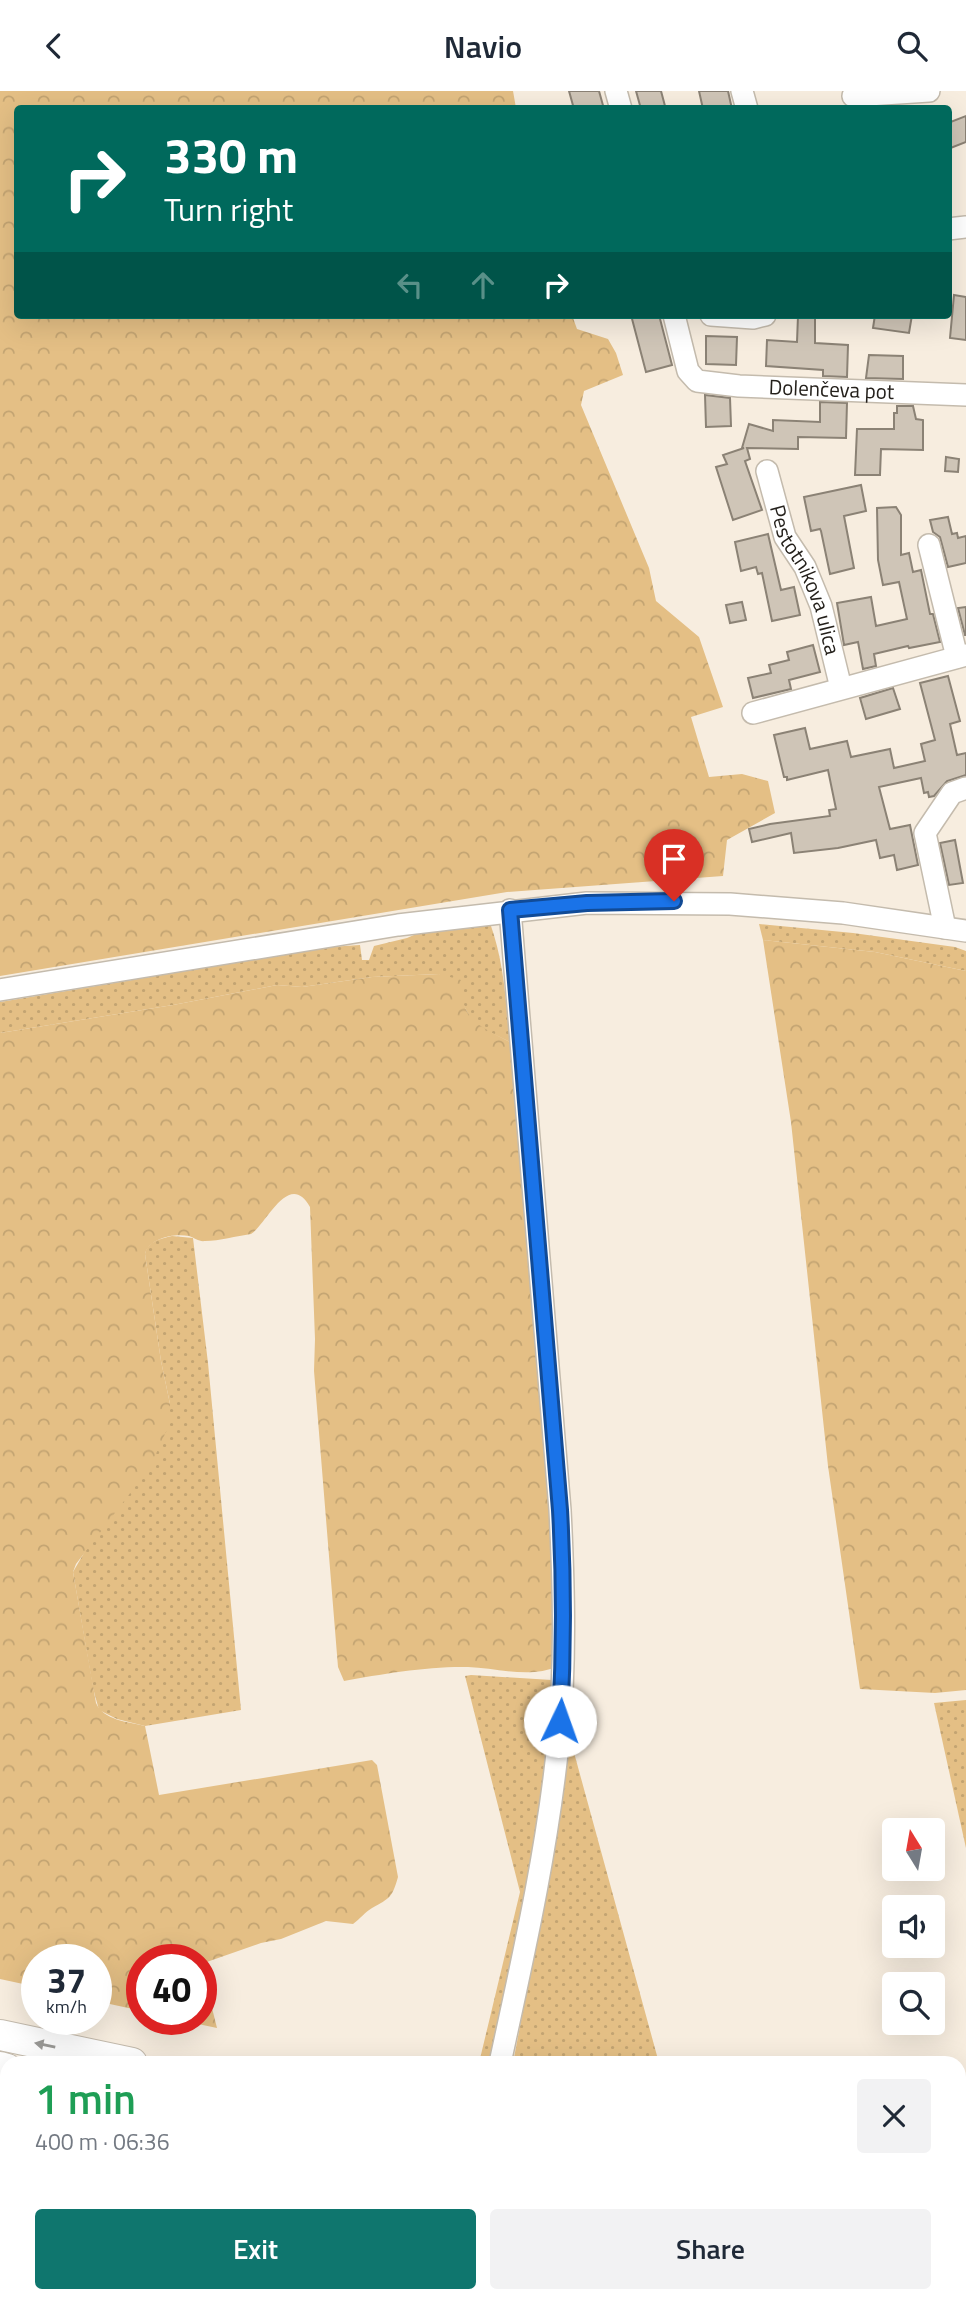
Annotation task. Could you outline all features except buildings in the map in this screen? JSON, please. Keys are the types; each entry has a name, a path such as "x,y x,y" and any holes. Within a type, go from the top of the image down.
{"highway":[{"path":"0,2035 99,2056"}],"street":[{"path":"853,96 929,91"},
{"name":"Dolenčeva pot","path":"675,319 688,371 697,381 739,386 966,395"},
{"name":"Pestotnikova ulica","path":"767,471 785,537 806,567 821,606 841,688"},
{"path":"753,713 962,656 929,545"},
{"path":"0,989 388,927 510,910 587,903 674,901 730,904 843,913 955,929 925,833 952,793 966,788"},
{"path":"501,2056 542,1864 558,1742 563,1669 560,1510 510,910"}],"green space":[{"path":"0,91 513,91 515,105 14,105 14,319 573,319 577,329 608,339 623,375 584,391 581,405 649,568 656,601 699,637 723,707 691,717 709,777 742,774 768,781 775,813 727,840 723,876 507,892 0,976"},
{"path":"490,923 501,967 510,1042 477,1026 461,1000 439,974 372,977 302,987 277,985 0,1033 0,1002 330,947 360,945 362,960 369,960 374,946 423,931"},
{"path":"759,924 955,947 966,951 966,971 875,952 763,940"},
{"path":"763,940 875,952 966,971 966,1690 935,1693 860,1689 828,1466 791,1122"},
{"path":"439,974 461,980 464,1004 473,1020 510,1042 543,1334 558,1666 537,1672 468,1667 438,1668 344,1681 338,1667 314,1371 310,1207 302,1197 294,1194 286,1196 278,1203 251,1234 203,1241 176,1235 157,1240 147,1249 145,1254 170,1404 170,1423 150,1467 76,1564 73,1572 96,1703 99,1709 110,1717 145,1726 159,1795 372,1760 377,1765 398,1877 390,1897 353,1924 326,1921 281,1939 217,1958 217,1944 126,1944 126,2008 112,2004 112,1944 21,1944 21,1984 0,1979 0,1033 277,985 302,987 372,977"},
{"path":"172,1236 193,1238 208,1363 241,1710 145,1726 117,1719 99,1710 73,1572 170,1404 145,1254 152,1243"},
{"path":"465,1676 552,1680 555,1685 546,1810 493,2056 481,2056 520,1892"},
{"path":"966,1700 966,1848 934,1703"},
{"path":"567,1727 657,2056 514,2056"}],"route":[{"path":"560,1721 563,1669 560,1510 510,910 587,903 674,901"}]}
